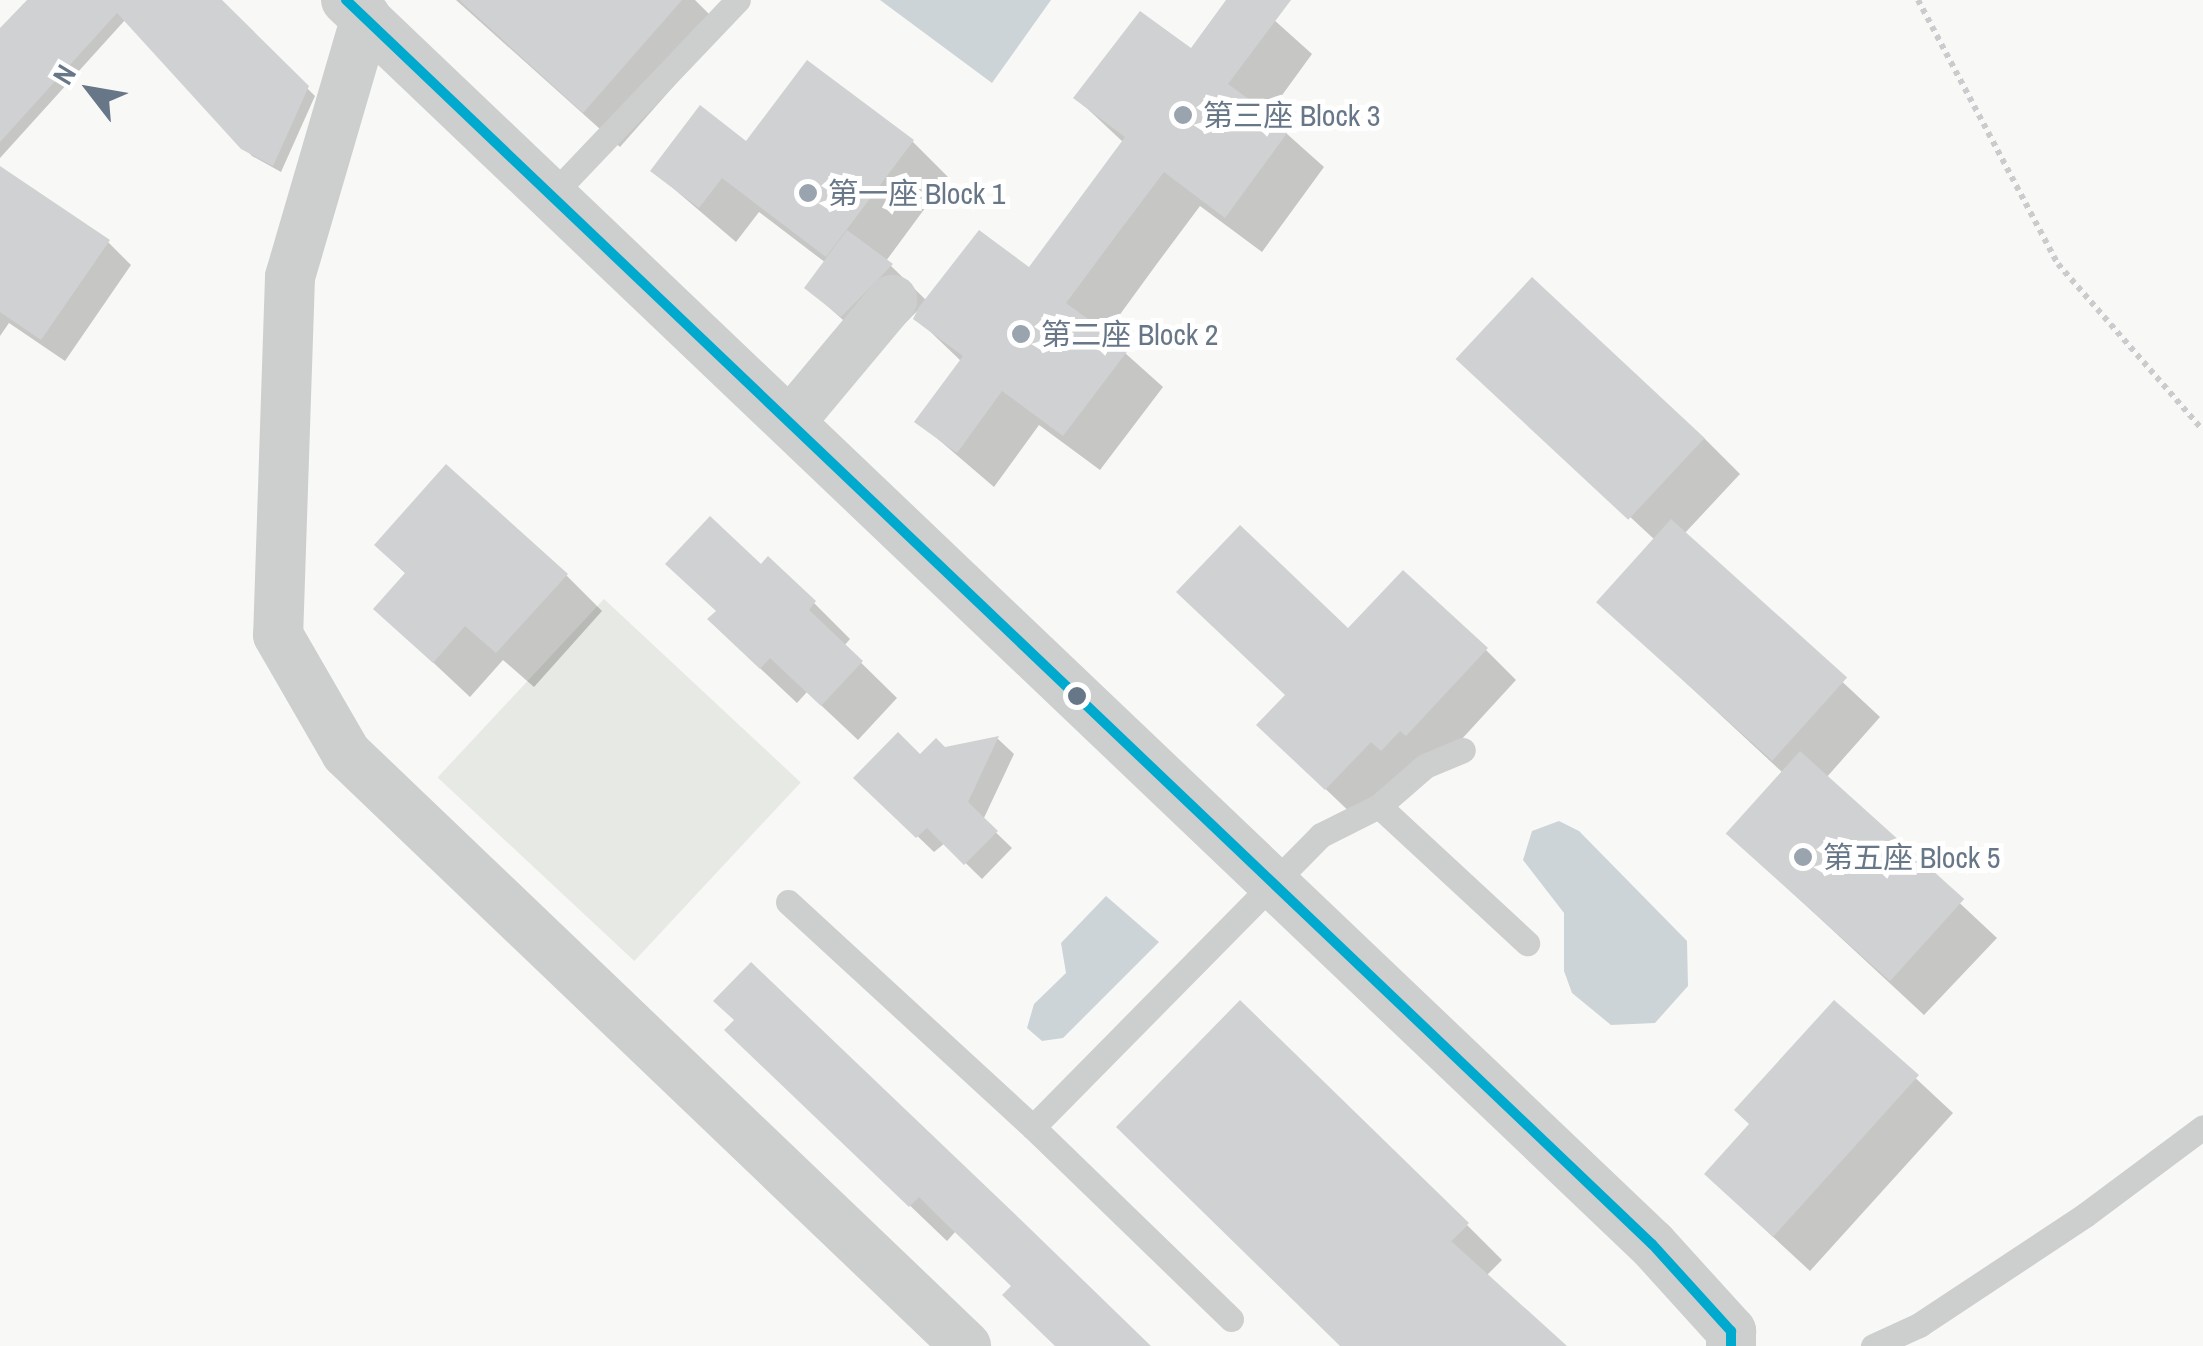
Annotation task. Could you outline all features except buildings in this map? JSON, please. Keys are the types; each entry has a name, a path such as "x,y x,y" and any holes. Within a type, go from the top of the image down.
{"street":[{"path":"966,1346 346,752 278,635 290,278 356,9 1692,1284 1731,1331 1731,1346"},
{"path":"791,422 892,300"}],"lane":[{"path":"552,194 738,0"},
{"path":"1033,1127 1320,835 1379,806 1425,766 1462,750"},
{"path":"1379,806 1528,943"},
{"path":"788,902 1033,1127 1232,1319"},
{"path":"1873,1346 1919,1324 2068,1226 2203,1127"}],"path":[{"path":"1918,0 2058,264 2203,430"}],"shaded area":[{"path":"880,0 1051,0 992,83"},
{"path":"604,599 801,782 634,961 438,777"},
{"path":"1559,821 1579,831 1687,941 1688,986 1655,1023 1611,1025 1572,993 1564,971 1564,913 1523,860 1532,831"},
{"path":"1106,896 1159,942 1063,1038 1042,1041 1027,1028 1034,1004 1066,973 1061,943"}],"transit line":[{"path":"346,0 1652,1244 1731,1331 1731,1346"}],"place":[{"name":"第三座 Block 3","path":"1183,115"},
{"name":"第一座 Block 1","path":"808,193"},
{"name":"第二座 Block 2","path":"1021,334"},
{"name":"第五座 Block 5","path":"1803,857"}]}
